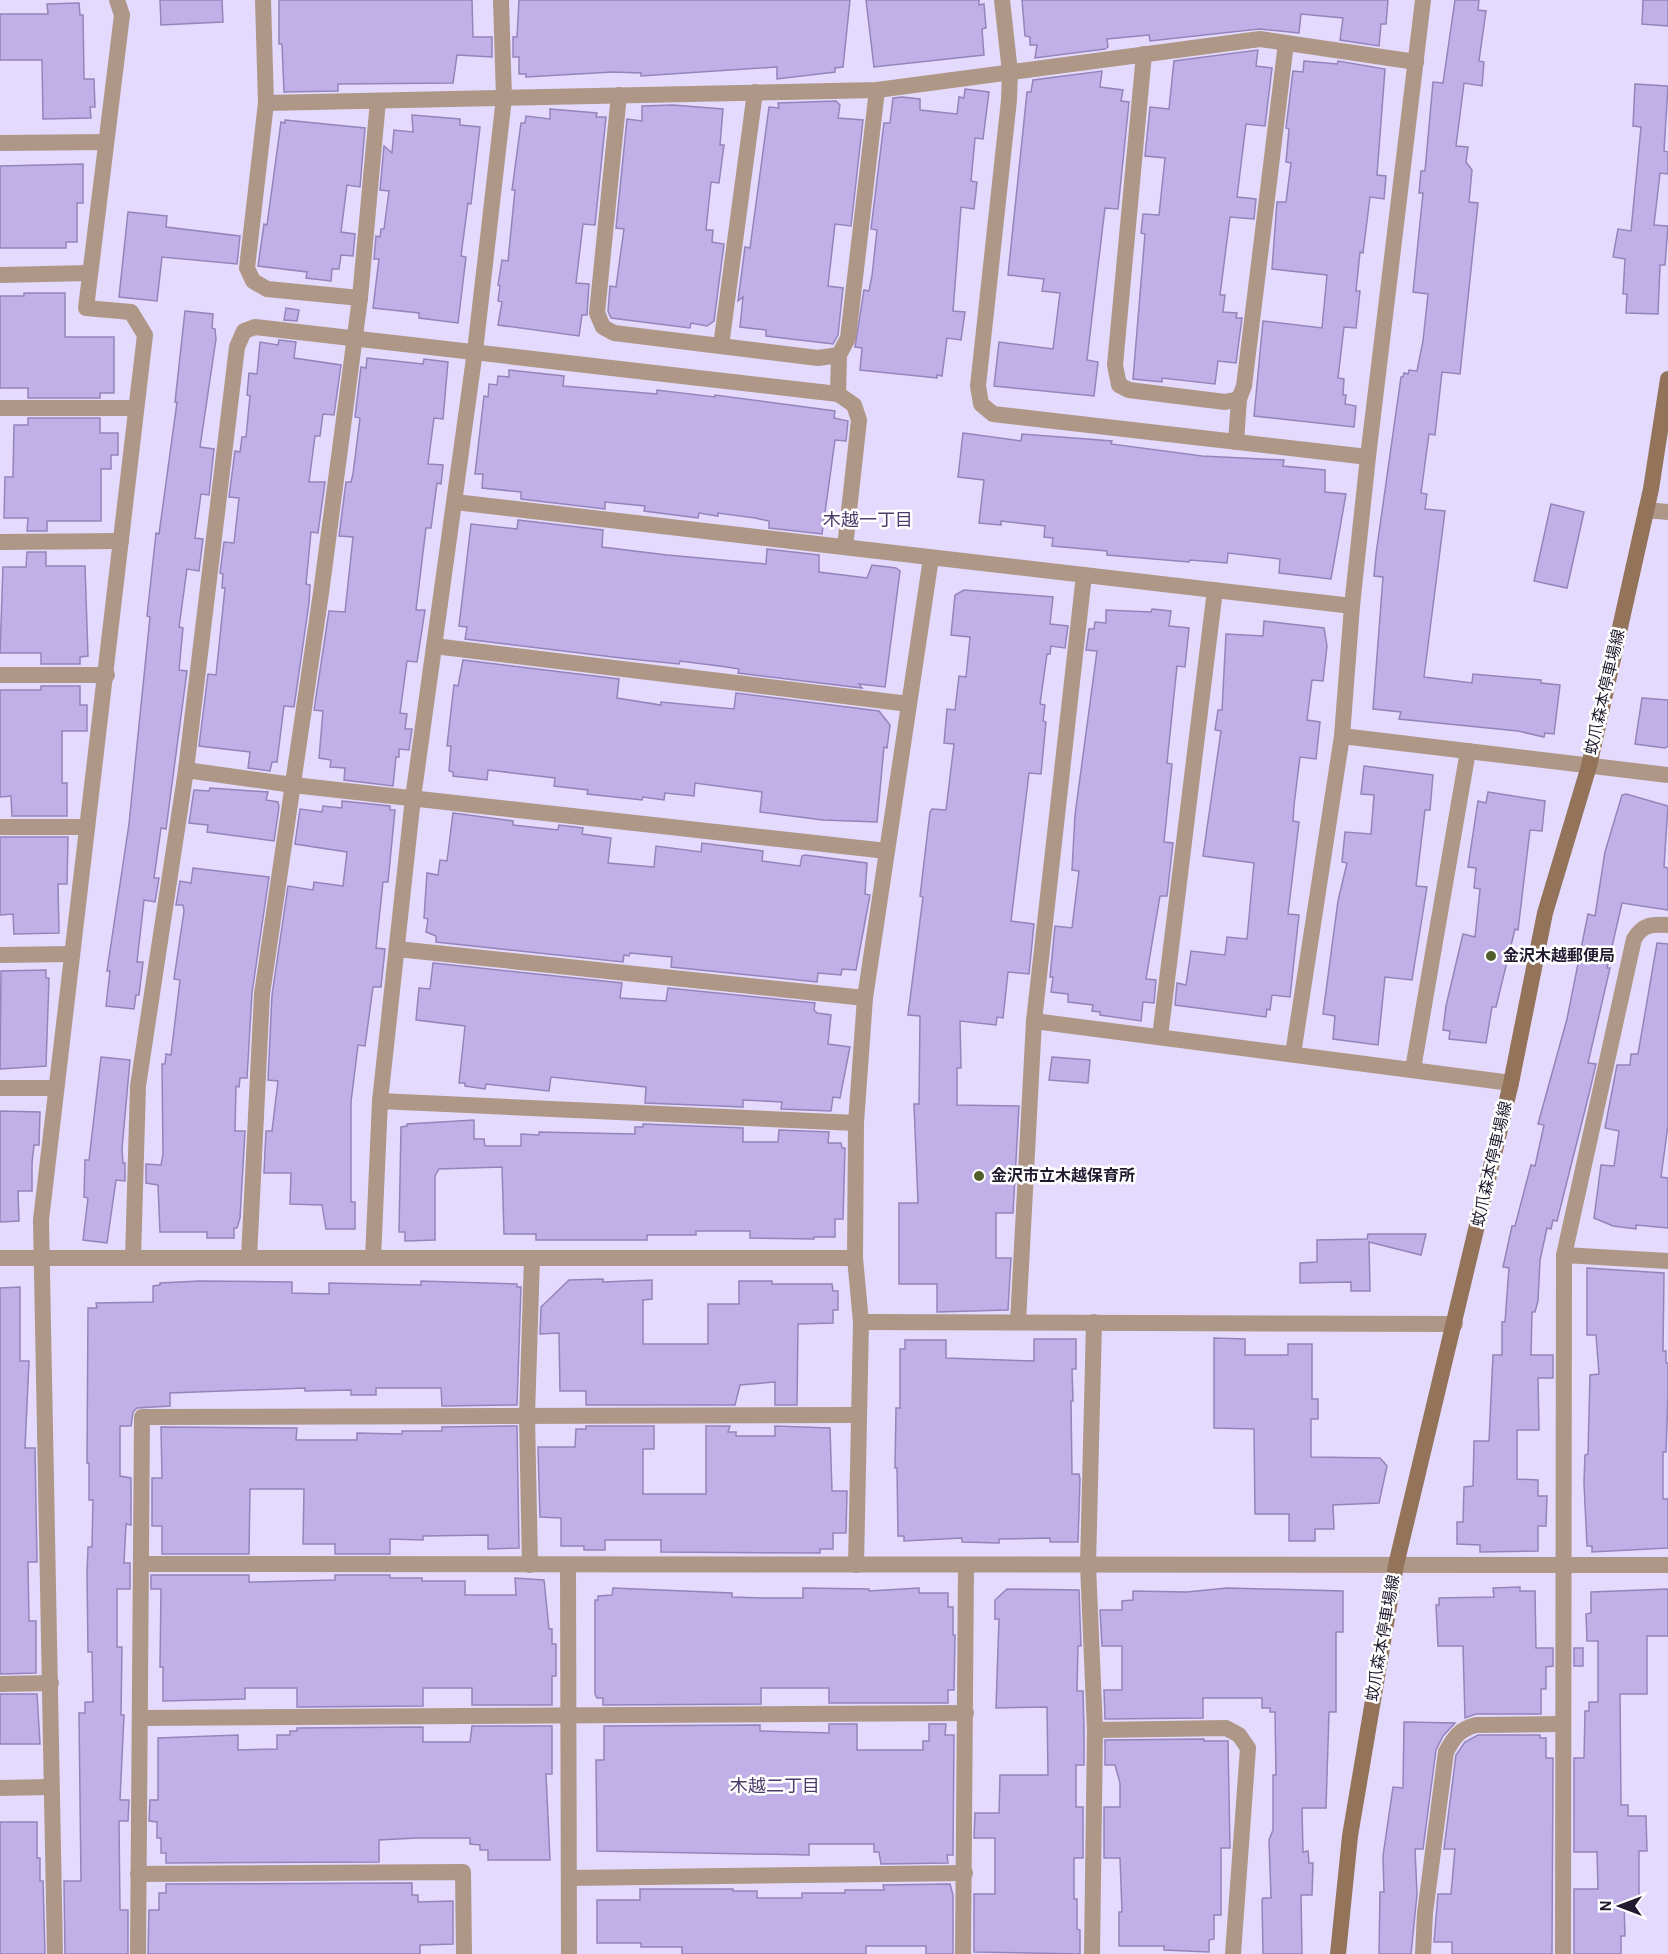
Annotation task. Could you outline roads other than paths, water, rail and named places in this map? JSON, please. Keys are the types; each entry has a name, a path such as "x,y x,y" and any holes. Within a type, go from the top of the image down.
{"main road":[{"name":"蚊爪森本停車場線","path":"1338,1954 1350,1836 1396,1565 1511,1083 1545,913 1589,766 1646,510 1668,379"}],"street":[{"path":"55,1954 50,1787 51,1683 43,1258 40,1220 86,827 107,675 145,335 130,312 86,308 122,15 117,0"},
{"path":"262,0 266,103 247,268 253,281 267,289 360,298"},
{"path":"373,1258 380,1101 413,798 476,351 504,98 501,0"},
{"path":"1002,0 1010,72 978,386 981,404 993,414 1368,457"},
{"path":"1293,1054 1342,736 1352,606 1368,457 1423,0"},
{"path":"266,103 877,90 1260,39 1416,62"},
{"path":"1236,442 1239,399 1244,386 1286,43"},
{"path":"1144,54 1114,364 1119,385 1129,390 1225,402 1239,399"},
{"path":"838,394 839,355 848,338 877,90"},
{"path":"721,346 755,92"},
{"path":"620,95 597,314 603,327 614,333 818,358 839,355"},
{"path":"249,1258 262,994 356,339 378,101"},
{"path":"0,143 106,142"},
{"path":"0,275 90,273"},
{"path":"133,1258 138,1086 186,770 237,347 244,331 255,327 838,394 854,405 859,420 844,547"},
{"path":"0,408 136,408"},
{"path":"455,502 1352,606"},
{"path":"1646,510 1668,512"},
{"path":"0,542 121,541"},
{"path":"856,1565 861,1322 855,1258 856,1124 865,998 931,558"},
{"path":"1018,1322 1034,1021 1084,575"},
{"path":"1160,1037 1215,590"},
{"path":"434,646 909,704"},
{"path":"0,675 107,675"},
{"path":"1342,736 1668,776"},
{"path":"1413,1069 1468,751"},
{"path":"186,770 293,785 887,851"},
{"path":"0,827 86,827"},
{"path":"1563,1954 1564,1255 1634,939 1640,929 1646,926 1668,926"},
{"path":"397,949 865,998"},
{"path":"0,955 71,954"},
{"path":"1034,1021 1511,1083"},
{"path":"0,1088 55,1088"},
{"path":"380,1101 856,1124"},
{"path":"1564,1255 1668,1261"},
{"path":"0,1258 855,1258"},
{"path":"530,1565 527,1416 531,1258"},
{"path":"861,1322 1455,1324"},
{"path":"1092,1954 1095,1730 1088,1565 1094,1322"},
{"path":"138,1954 142,1417 858,1415"},
{"path":"141,1564 1668,1565"},
{"path":"568,1565 569,1954"},
{"path":"963,1954 966,1565"},
{"path":"0,1684 51,1683"},
{"path":"140,1718 966,1713"},
{"path":"1423,1954 1425,1913 1445,1763 1451,1743 1457,1733 1476,1725 1563,1724"},
{"path":"1095,1730 1226,1728 1239,1735 1248,1748 1233,1954"},
{"path":"0,1788 50,1787"},
{"path":"138,1874 463,1872 464,1954"},
{"path":"569,1878 965,1874"}],"place":[{"name":"金沢木越郵便局","path":"1491,956"},
{"name":"金沢市立木越保育所","path":"979,1176"}],"district":[{"name":"木越一丁目","path":"868,521"},
{"name":"木越二丁目","path":"775,1787"}]}
